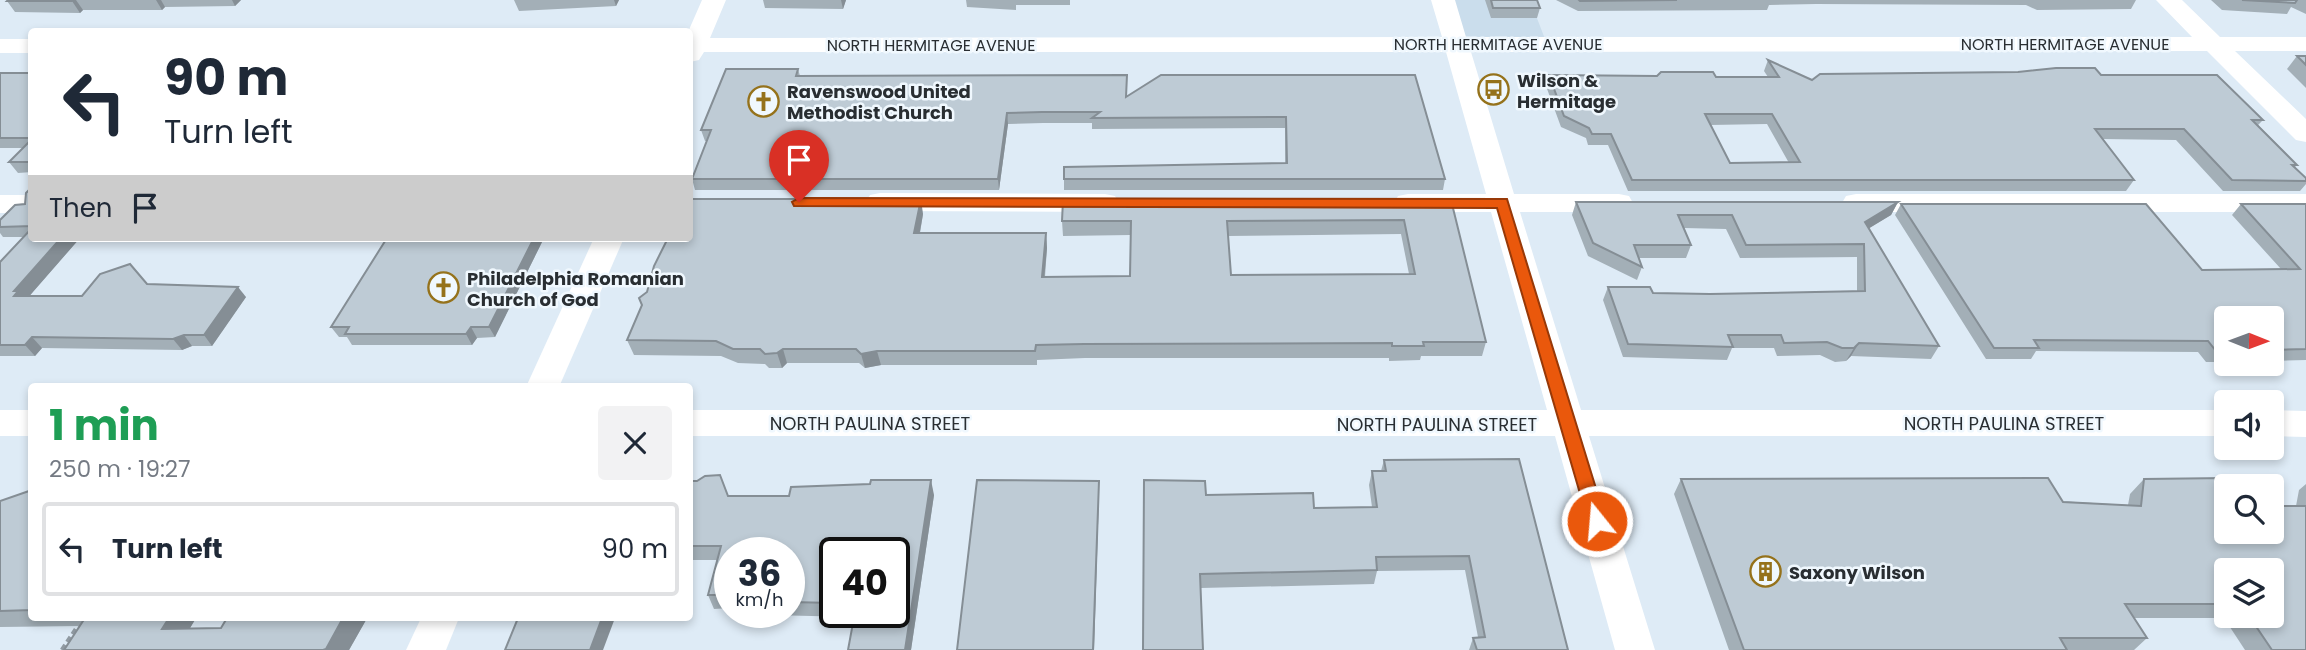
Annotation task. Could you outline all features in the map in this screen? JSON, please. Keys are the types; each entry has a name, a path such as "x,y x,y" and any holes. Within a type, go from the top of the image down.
{"street":[{"path":"693,44 714,0"},
{"path":"1443,0 1635,650"},
{"path":"2168,0 2306,134"},
{"name":"NORTH HERMITAGE AVENUE","path":"693,48 1456,44 2306,44"},
{"path":"0,46 28,46"},
{"path":"857,202 1137,203"},
{"path":"1374,203 1649,203"},
{"path":"1831,203 2306,203"},
{"path":"0,204 28,204"},
{"path":"544,383 606,242"},
{"path":"0,423 28,423"},
{"name":"NORTH PAULINA STREET","path":"693,424 2214,424"},
{"path":"2284,424 2306,424"},
{"path":"426,650 439,621"}],"path":[{"path":"63,648 78,626"},
{"path":"63,648 75,647"}],"shaded area":[{"path":"1446,0 1530,0 1545,39 1457,39"}],"building":[{"path":"8,0 73,0 7,1"},
{"path":"1491,0 1537,0 1540,8 1493,8"},
{"path":"1579,0 1677,0 1580,1"},
{"path":"2242,0 2297,0 2295,3"},
{"path":"2297,56 2306,56 2306,65"},
{"path":"1768,60 1812,80 1820,74 2018,72 2056,68 2095,68 2101,75 2217,75 2263,120 2252,120 2297,165 2292,165 2306,181 2232,180 2184,129 2095,129 2134,180 1632,180 1611,134 1592,134 1589,128 1564,116 1549,75 1657,76 1661,72 1713,72 1716,77 1779,77","holes":["1705,114 1772,114 1800,162 1730,163"]},
{"path":"726,69 798,69 796,76 1127,75 1126,97 1161,75 1415,75 1445,179 1064,179 1064,167 1287,163 1286,117 1092,118 1100,112 1007,113 998,179 693,179 711,130 701,130"},
{"path":"0,73 28,73 28,138 0,138"},
{"path":"28,143 28,162 9,162"},
{"path":"28,191 28,226 0,227 0,220 15,205 25,204"},
{"path":"693,199 921,199 914,233 1046,233 1042,277 1130,276 1131,221 1062,221 1063,200 1451,200 1486,342 1423,342 1424,346 1392,346 1392,343 1084,344 1036,345 1035,351 877,351 861,354 856,349 783,349 777,353 765,354 760,349 733,349 716,341 627,340 642,305 639,298 647,292 654,266 666,242 693,242","holes":["1404,220 1415,274 1231,275 1227,221"]},
{"path":"1576,202 1898,202 1865,222 1939,346 1859,343 1854,348 1842,348 1827,342 1784,343 1781,335 1728,335 1733,347 1628,344 1608,287 1650,287 1653,293 1710,294 1865,291 1864,244 1746,245 1732,215 1678,215 1691,245 1634,245 1642,267 1593,243"},
{"path":"1901,204 2146,204 2202,270 2300,269 2241,204 2306,204 2306,349 2284,350 2284,306 2214,306 2214,348 2208,341 2034,340 2039,348 1994,348"},
{"path":"28,232 28,242 57,242 14,291 18,291 14,296 82,296 100,274 130,264 147,284 238,287 204,335 184,335 173,339 32,337 25,345 0,345 0,262"},
{"name":"Philadelphia Romanian Church of God","path":"384,242 532,242 489,327 471,327 466,334 345,334 349,327 331,327"},
{"path":"1519,459 1568,650 1477,650 1473,638 1485,637 1469,556 1376,557 1377,570 1200,574 1203,650 1143,650 1144,480 1205,481 1206,495 1313,493 1314,508 1377,507 1372,471 1386,471 1384,460"},
{"path":"720,475 728,496 789,496 791,487 870,484 871,480 931,480 910,617 910,537 819,537 819,603 805,602 805,537 714,537 714,546 693,546 693,481 705,476"},
{"path":"2048,478 2063,502 2141,506 2144,479 2214,478 2214,544 2284,544 2284,506 2306,506 2306,650 2272,650 2257,628 2284,628 2284,558 2214,558 2214,604 2125,604 2147,638 2060,638 2067,650 1744,650 1681,479"},
{"path":"977,480 1099,481 1093,650 957,650"},
{"path":"28,491 28,610 0,611 0,501"},
{"path":"714,572 714,595 708,595"},
{"path":"83,621 167,621 162,629 221,628 225,621 341,621 323,650 64,650"},
{"path":"517,621 601,621 590,650 505,650"},
{"path":"852,628 908,628 905,650 848,650"}],"place":[{"name":"Wilson & Hermitage","path":"1494,90"},
{"name":"Ravenswood United Methodist Church","path":"764,101"},
{"name":"Philadelphia Romanian Church of God","path":"444,288"},
{"name":"Saxony Wilson","path":"1766,572"}],"route":[{"path":"799,202 1502,203 1597,521"}]}
